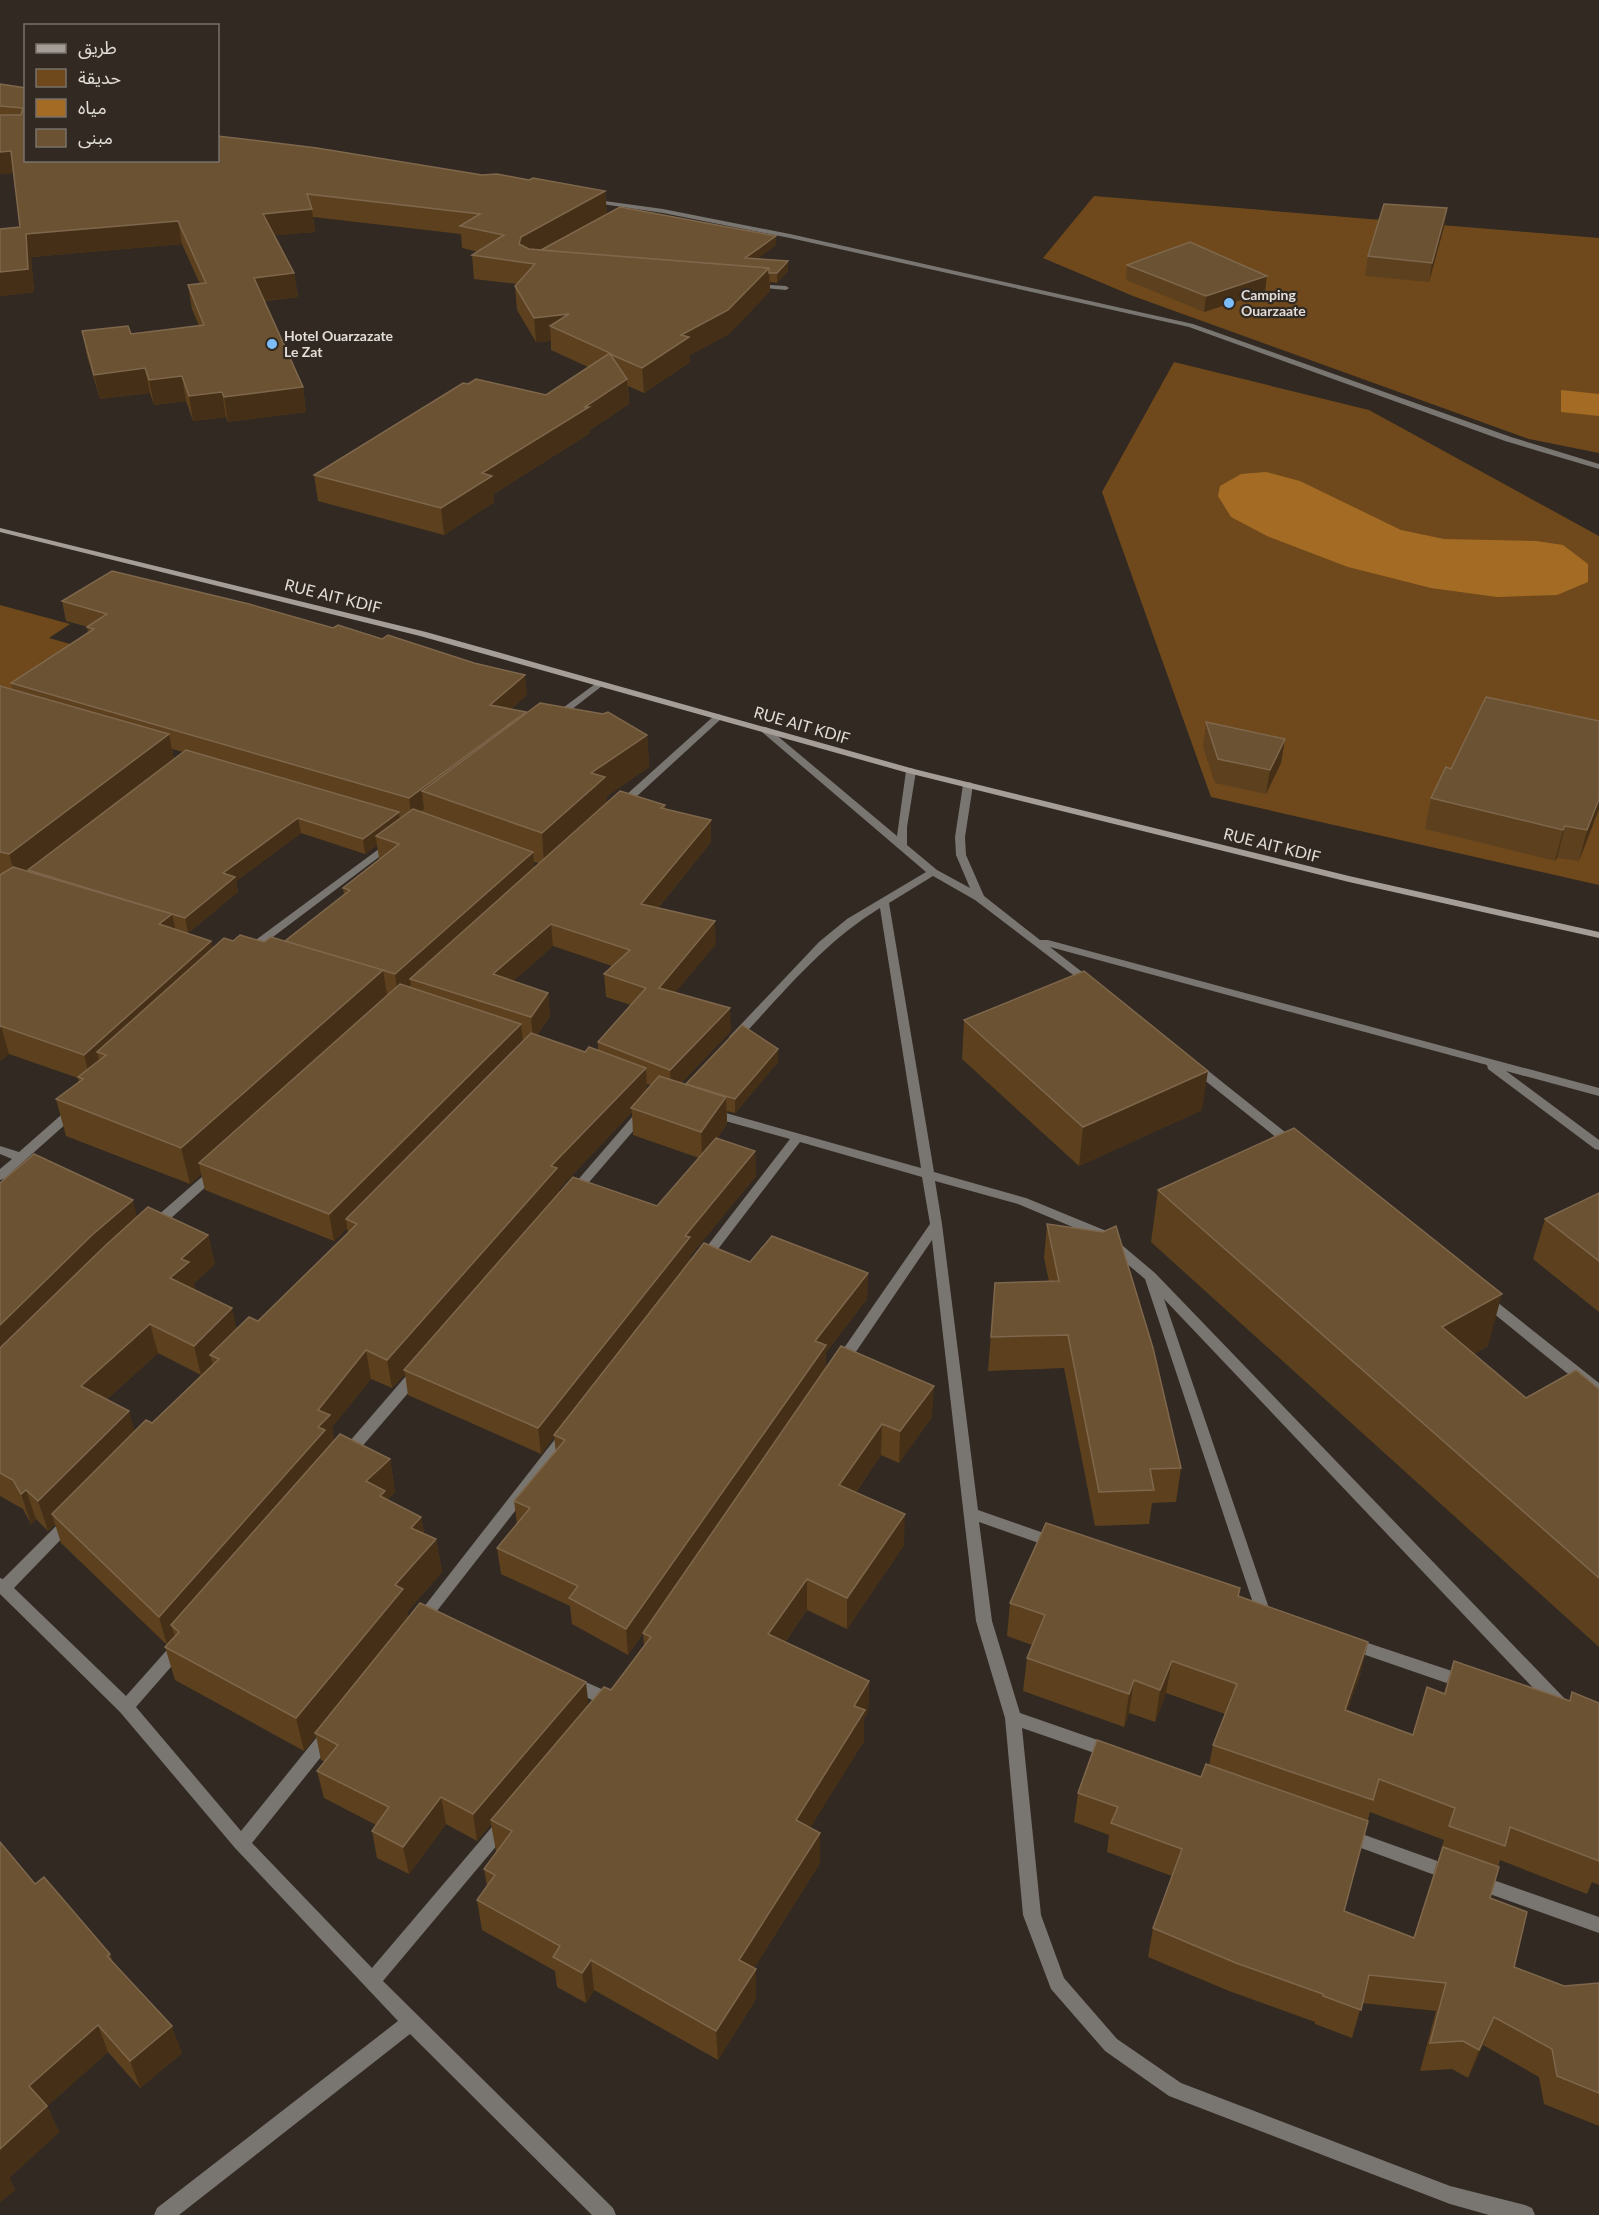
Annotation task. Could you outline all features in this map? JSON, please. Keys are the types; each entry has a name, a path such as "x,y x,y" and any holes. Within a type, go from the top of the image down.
{"street":[{"path":"584,200 630,206 867,252 1191,325 1508,440 1599,467"},
{"path":"619,212 630,206"},
{"path":"752,286 786,288"},
{"name":"RUE AIT KDIF","path":"0,530 423,634 911,771 1348,879 1599,935"},
{"path":"544,726 599,684"},
{"path":"615,810 718,717"},
{"path":"765,730 933,872 979,898 1104,993"},
{"path":"902,846 902,827 911,771"},
{"path":"968,785 960,837 961,855 979,898"},
{"path":"253,959 242,955 397,839"},
{"path":"728,1044 823,944 850,921 933,872"},
{"path":"884,902 936,1224 984,1621 1013,1718 1032,1915 1057,1983 1111,2045 1175,2090 1450,2195 1526,2215"},
{"path":"1038,941 1599,1092"},
{"path":"1484,1060 1599,1146"},
{"path":"1188,1061 1300,1151"},
{"path":"0,1176 83,1101"},
{"path":"565,1202 651,1103"},
{"path":"696,1108 1022,1201 1100,1233 1150,1276 1574,1720 1541,1708"},
{"path":"696,1268 798,1137"},
{"path":"0,1150 21,1158"},
{"path":"142,1238 228,1160"},
{"path":"836,1370 936,1224"},
{"path":"1150,1276 1269,1616 1241,1606"},
{"path":"1478,1293 1599,1391"},
{"path":"338,1464 424,1365"},
{"path":"411,1633 432,1617 572,1427"},
{"path":"79,1512 2,1586 126,1707 242,1843 411,2022 606,2215"},
{"path":"972,1514 1073,1549"},
{"path":"126,1707 189,1635"},
{"path":"1341,1640 1474,1686"},
{"path":"555,1675 609,1700"},
{"path":"1013,1718 1126,1758"},
{"path":"242,1843 338,1724"},
{"path":"372,1981 510,1818"},
{"path":"1329,1829 1599,1925"},
{"path":"164,2215 411,2022"}],"green space":[{"path":"1094,196 1599,238 1599,453 1529,439 1133,296 1043,258"},
{"path":"1174,362 1369,410 1599,536 1599,885 1211,797 1102,492"},
{"path":"0,605 70,624 49,638 81,647 5,697 0,696"}],"water":[{"path":"1561,390 1599,394 1599,416 1561,412"},
{"path":"1266,472 1300,481 1401,530 1444,539 1536,541 1563,545 1588,564 1588,582 1557,595 1497,597 1431,588 1348,567 1267,536 1231,517 1218,496 1220,486 1241,474"}],"building":[{"path":"0,84 24,88 24,162 219,162 219,136 317,148 482,175 497,174 529,180 533,178 605,191 521,237 519,244 529,249 769,268 728,310 681,335 689,337 642,368 610,354 627,379 585,407 589,407 482,473 492,476 441,508 314,475 463,383 468,384 476,379 546,395 610,353 550,326 569,314 534,318 515,286 535,264 472,255 504,235 460,226 480,214 307,194 312,209 263,214 294,273 254,278 303,387 224,397 222,392 189,396 182,376 149,380 145,368 94,375 82,331 128,326 131,334 204,325 188,285 206,283 178,221 26,234 28,269 0,272 0,229 20,227 11,151 0,152 0,115 21,115 23,108 0,106"},
{"path":"1384,204 1447,208 1432,263 1368,256"},
{"path":"620,207 776,236 745,258 788,261 777,273 769,273 769,268 541,250"},
{"path":"1190,242 1267,276 1206,296 1127,265"},
{"path":"112,571 249,604 333,628 338,625 382,639 388,635 474,663 525,675 490,705 526,712 409,798 11,683 94,629 87,627 107,614 62,601"},
{"path":"0,686 169,734 9,854 0,852"},
{"path":"1486,697 1599,721 1599,799 1587,830 1565,826 1563,830 1431,798 1446,767 1451,769"},
{"path":"540,703 603,714 608,712 647,735 591,773 605,777 542,833 422,791"},
{"path":"1206,722 1285,739 1270,770 1218,759"},
{"path":"186,750 399,812 363,839 298,818 223,873 235,877 185,918 28,870"},
{"path":"620,791 665,805 661,808 711,820 641,904 715,921 659,988 730,1008 670,1070 598,1042 646,988 604,974 630,950 551,924 493,974 548,993 531,1017 410,979"},
{"path":"413,809 533,852 395,974 285,941 350,890 343,888 399,844 376,836"},
{"path":"13,867 172,914 159,924 211,941 84,1055 0,1027 0,875"},
{"path":"240,935 264,942 271,937 383,970 181,1148 56,1099 83,1079 78,1077 106,1055 97,1052 224,938 233,941"},
{"path":"1084,971 1208,1071 1083,1127 964,1020"},
{"path":"400,984 521,1024 329,1214 199,1163"},
{"path":"742,1025 778,1049 735,1099 686,1084"},
{"path":"531,1033 585,1052 589,1047 646,1068 551,1166 557,1168 387,1360 366,1350 318,1410 330,1415 318,1427 325,1430 159,1617 52,1514 146,1420 152,1423 219,1359 210,1355 249,1317 258,1321 357,1224 346,1219"},
{"path":"659,1076 726,1097 701,1132 631,1108"},
{"path":"1294,1128 1502,1294 1442,1327 1526,1398 1576,1370 1599,1389 1599,1578 1158,1190"},
{"path":"716,1138 755,1151 685,1236 690,1237 538,1428 404,1370 573,1177 657,1206"},
{"path":"34,1154 133,1200 92,1235 0,1325 0,1183"},
{"path":"1599,1193 1599,1261 1545,1219"},
{"path":"148,1207 208,1235 181,1259 189,1262 170,1278 232,1308 194,1346 150,1324 81,1386 129,1411 38,1501 26,1490 21,1494 13,1480 0,1473 0,1348"},
{"path":"1047,1224 1103,1232 1116,1226 1153,1348 1181,1468 1150,1469 1154,1490 1099,1492 1068,1335 991,1337 995,1283 1059,1281"},
{"path":"772,1236 868,1273 815,1341 826,1345 626,1629 569,1598 578,1586 497,1548 530,1508 514,1501 565,1440 554,1435 704,1243 750,1262"},
{"path":"841,1346 934,1386 900,1431 882,1424 839,1485 905,1514 847,1598 807,1579 768,1634 869,1681 854,1706 865,1710 796,1820 820,1833 739,1960 756,1969 716,2031 591,1960 582,1973 553,1957 560,1946 477,1900 495,1875 484,1869 512,1831 491,1820 604,1687 611,1690 651,1637 643,1633"},
{"path":"340,1434 390,1459 366,1481 385,1491 380,1496 421,1517 411,1528 436,1539 395,1585 403,1589 296,1718 165,1647 179,1632 171,1625"},
{"path":"1046,1523 1240,1588 1238,1596 1368,1642 1345,1710 1413,1735 1427,1687 1445,1694 1454,1661 1570,1701 1572,1692 1599,1703 1599,1861 1510,1827 1505,1846 1449,1826 1455,1808 1379,1779 1373,1800 1213,1745 1237,1684 1172,1661 1160,1690 1134,1680 1129,1694 1027,1658 1045,1615 1010,1603"},
{"path":"420,1603 586,1682 473,1814 441,1797 403,1847 372,1831 389,1807 317,1771 338,1745 315,1733"},
{"path":"1097,1740 1201,1777 1206,1764 1368,1821 1344,1911 1414,1938 1443,1847 1499,1867 1490,1898 1527,1912 1514,1967 1564,1986 1599,1983 1599,2093 1557,2076 1552,2049 1494,2017 1479,2050 1463,2041 1430,2043 1446,1983 1369,1975 1361,2010 1236,1963 1153,1928 1182,1849 1111,1823 1118,1807 1078,1793"},
{"path":"0,1842 35,1884 44,1877 110,1954 107,1956 172,2026 130,2061 98,2025 29,2086 47,2106 0,2149"}],"place":[{"name":"Camping Ouarzaate","path":"1229,303"},
{"name":"Hotel Ouarzazate Le Zat","path":"272,344"}]}
